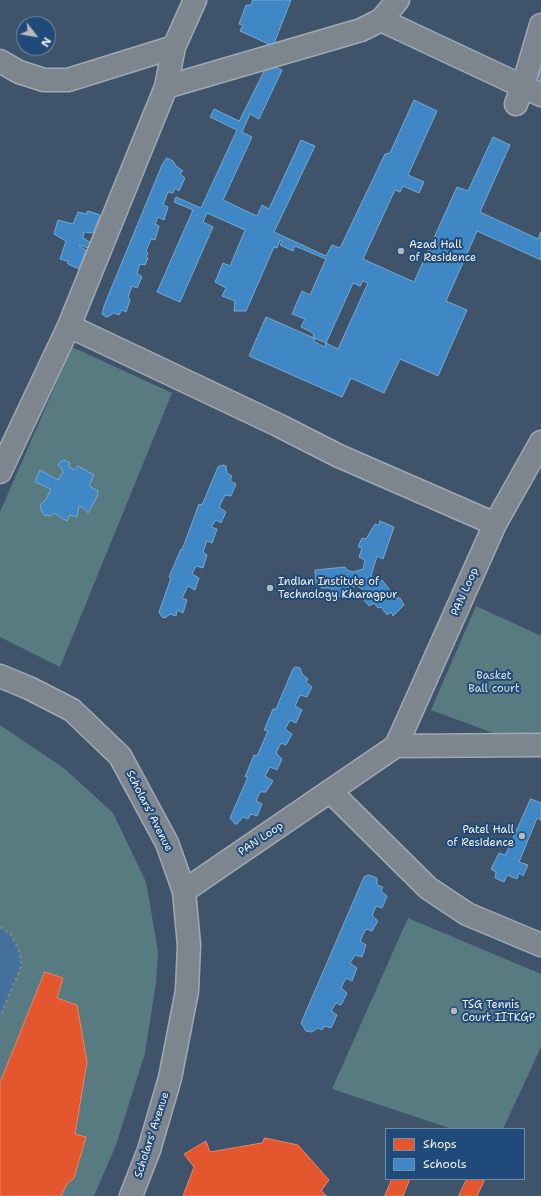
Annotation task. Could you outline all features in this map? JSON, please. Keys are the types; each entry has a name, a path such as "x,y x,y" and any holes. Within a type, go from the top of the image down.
{"street":[{"path":"0,472 69,326 166,87 174,47 195,0"},
{"path":"166,87 361,30 381,20 398,0"},
{"path":"381,20 526,95 541,25"},
{"path":"0,62 19,72 44,80 68,80 174,47"},
{"path":"69,326 278,425 339,456 495,524"},
{"name":"PAN Loop","path":"184,891 396,746 495,524 541,442"},
{"name":"Scholars' Avenue","path":"0,676 29,688 72,710 120,756 167,844 184,891 189,945 187,991 170,1078 149,1150 131,1196"},
{"path":"396,746 541,745"},
{"path":"330,792 428,888 467,914 541,945"}],"path":[{"path":"0,927 11,934 19,950 22,965 0,1017"}],"green space":[{"path":"72,347 172,393 60,667 0,637 0,512"},
{"name":"Basket Ball court","path":"476,606 541,636 541,737 512,740 431,710"},
{"path":"0,725 65,769 113,813 146,882 158,951 156,983 145,1053 116,1145 94,1196 0,1196"},
{"name":"TSG Tennis Court IITKGP","path":"408,918 541,974 541,1047 503,1128 449,1128 332,1089"}],"water":[{"path":"0,927 11,934 19,950 22,965 0,1017"}],"building: Shops":[{"path":"45,972 63,978 57,998 77,1005 87,1062 75,1134 86,1137 74,1178 67,1184 61,1196 0,1196 0,1083"},
{"path":"265,1138 298,1145 329,1180 321,1191 327,1196 183,1196 194,1167 184,1154 206,1141 210,1152 262,1143"},
{"path":"392,1180 410,1180 403,1196 385,1196"},
{"path":"467,1180 485,1180 477,1196 459,1196"}],"building: Schools":[{"path":"253,0 291,0 273,46 240,31 243,25 239,24 246,5 251,5"},
{"path":"541,58 541,80 540,82 530,78"},
{"path":"268,64 282,70 259,119 250,114 242,132 252,137 223,200 257,216 262,205 269,209 301,140 315,146 274,232 326,256 332,245 340,248 385,154 390,153 414,100 437,111 408,175 424,182 419,193 403,186 400,192 395,190 363,259 414,282 457,187 468,191 493,137 510,145 480,212 538,239 541,232 541,260 477,231 446,301 467,310 438,376 400,359 384,393 351,378 342,397 249,356 266,317 314,338 313,333 301,327 305,319 292,314 302,291 310,295 326,259 295,246 293,251 280,245 282,241 280,240 277,248 274,247 246,311 234,311 235,301 222,296 226,288 215,282 223,263 230,266 245,230 207,213 203,222 213,227 180,302 157,292 193,210 174,202 176,197 201,208 237,130 210,117 214,109 239,121","holes":["363,281 368,283 338,349 326,343 353,283 360,286","314,338 326,343 325,347 315,342"]},
{"path":"167,158 173,161 176,166 183,171 180,174 185,178 179,191 175,188 173,193 168,192 163,205 168,207 164,220 158,217 155,224 159,226 155,240 151,239 146,251 148,253 146,257 148,258 145,265 140,264 137,273 142,277 137,288 132,286 128,297 130,300 126,312 122,310 119,315 114,313 106,317 102,314 104,306 162,165"},
{"path":"88,211 100,215 93,233 84,232 83,238 90,242 88,248 79,246 86,250 79,269 68,264 67,261 60,259 66,241 54,234 58,220 73,224 78,212 86,214"},
{"path":"64,460 70,463 69,467 75,470 78,466 94,475 89,486 98,491 97,497 88,513 84,508 79,506 77,517 70,515 67,521 54,513 50,516 44,515 40,505 46,499 51,489 35,482 40,470 58,480 63,472 58,465"},
{"path":"223,465 226,466 227,473 232,476 230,481 236,484 231,496 225,495 219,507 226,512 221,523 216,520 211,527 217,529 212,543 207,541 203,552 207,555 203,568 196,566 192,574 199,578 195,590 188,586 182,598 187,600 183,613 177,610 176,616 170,614 165,618 162,617 159,612 171,578 169,577 181,549 182,550 199,504 202,505 218,467"},
{"path":"380,521 394,527 383,559 377,556 371,576 378,582 382,580 396,598 400,598 404,605 393,616 391,612 387,615 381,607 378,608 374,603 369,606 363,599 367,595 361,588 356,586 348,587 349,593 332,599 329,593 332,592 331,588 321,588 320,584 316,585 315,570 345,567 347,570 353,572 363,569 365,560 359,557 362,548 358,547 362,538 366,539 375,524 379,525"},
{"path":"296,667 300,668 302,674 308,679 306,682 312,687 307,697 300,695 295,706 302,710 296,723 290,720 285,729 292,734 286,745 281,743 276,753 282,759 277,770 270,767 265,776 273,781 266,792 260,792 256,801 262,804 257,816 251,814 248,819 243,817 237,824 235,824 230,818 248,777 245,777 254,755 257,756 268,731 264,730 273,709 276,709 293,669"},
{"name":"Patel Hall of Residence","path":"531,799 541,803 541,820 537,818 519,862 528,865 523,876 519,873 517,879 507,875 504,882 495,878 496,872 491,869 499,853 505,855"},
{"path":"369,875 377,878 377,885 383,887 381,891 387,896 382,908 376,906 372,916 378,921 372,931 366,929 360,941 366,945 362,957 355,955 350,963 357,968 352,981 346,978 341,988 347,993 341,1005 336,1003 331,1011 337,1015 331,1028 325,1026 322,1030 318,1028 312,1032 306,1031 301,1023 364,877"}],"place":[{"name":"Azad Hall of Residence","path":"401,251"},
{"name":"Indian Institute of Technology Kharagpur","path":"270,588"},
{"name":"Patel Hall of Residence","path":"522,836"},
{"name":"TSG Tennis Court IITKGP","path":"454,1011"}]}
